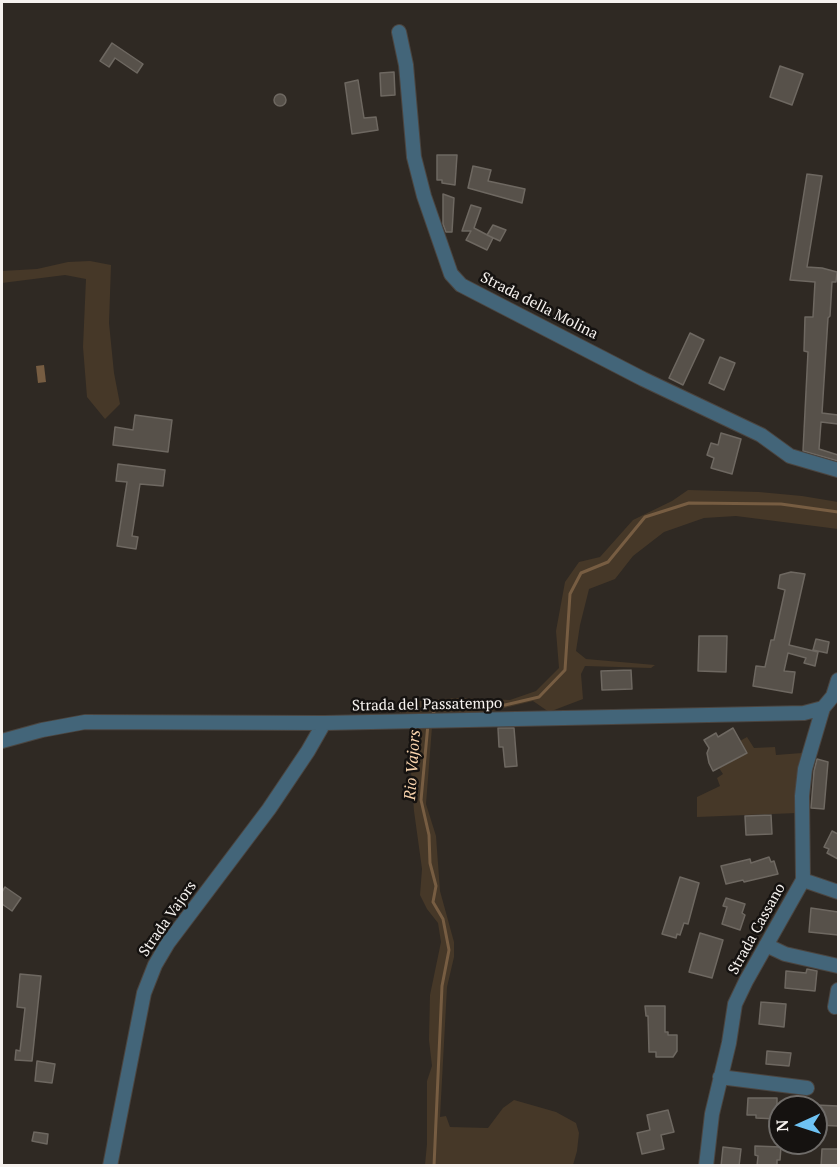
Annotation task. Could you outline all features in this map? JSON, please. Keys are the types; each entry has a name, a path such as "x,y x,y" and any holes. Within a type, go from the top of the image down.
{"street":[{"name":"Strada della Molina","path":"399,32 406,65 414,157 424,196 451,274 461,285 643,379 761,435 790,456 838,470"},
{"path":"824,708 833,696 838,680"},
{"name":"Strada del Passatempo","path":"2,741 42,730 85,723 429,721 804,713 824,708"},
{"name":"Strada Cassano","path":"706,1166 712,1114 735,1004 803,880 802,796 805,769 824,708"},
{"name":"Strada Vajors","path":"110,1166 144,993 155,965 168,944 269,809 324,723"},
{"path":"803,880 838,892"},
{"path":"766,945 786,954 838,966"},
{"path":"835,1007 838,990"},
{"path":"720,1077 807,1088"}],"shaded area":[{"path":"90,261 111,265 109,323 120,404 105,419 87,397 83,347 86,279 65,275 2,283 2,271 37,269 68,262"},
{"path":"44,365 46,382 38,383 36,366"},
{"path":"688,490 759,492 838,502 838,529 736,516 704,518 664,532 633,556 615,579 589,589 576,651 586,659 655,665 651,668 585,666 581,674 583,699 549,712 533,701 488,712 399,713 418,701 457,698 510,700 536,691 559,668 556,631 565,582 579,562 600,557 633,520 672,501"},
{"path":"416,727 432,727 426,804 436,836 440,891 454,942 454,957 447,987 440,1117 446,1116 450,1127 488,1128 503,1108 514,1100 556,1112 576,1123 579,1133 573,1165 425,1165 427,1081 432,1066 429,1040 430,995 441,942 438,923 420,895 422,869 410,759"},
{"path":"747,737 754,748 775,747 776,755 802,753 799,762 797,813 697,817 697,797 720,786 717,778 723,774 719,768 747,753 740,741"}],"building":[{"path":"112,43 143,64 137,73 115,58 109,67 100,61"},
{"path":"780,66 803,74 792,105 770,97"},
{"path":"394,72 395,95 381,96 380,73"},
{"path":"358,80 364,118 376,117 378,130 352,134 345,83"},
{"path":"282,94 285,95 285,105 278,106 275,105 274,98 275,95"},
{"path":"437,155 457,155 455,185 437,180"},
{"path":"473,166 491,170 488,181 525,189 522,203 468,188"},
{"path":"807,174 822,176 807,267 837,272 836,282 832,282 828,318 822,413 838,415 838,424 821,422 819,449 838,455 838,461 803,451 808,352 804,351 805,317 813,317 815,282 790,280"},
{"path":"443,194 454,198 452,232 446,232 443,224"},
{"path":"471,205 481,208 474,228 493,238 487,250 466,240 471,231 462,231"},
{"path":"493,225 506,230 500,241 487,235"},
{"path":"690,333 704,340 683,385 669,378"},
{"path":"720,357 735,363 724,390 709,383"},
{"path":"135,415 172,420 168,452 113,445 115,427 133,430"},
{"path":"721,433 741,439 732,474 711,468 714,458 707,455 711,443 718,445"},
{"path":"118,464 165,470 163,486 140,484 132,536 138,537 136,549 117,546 127,482 116,481"},
{"path":"791,572 805,574 789,645 818,652 815,666 804,663 806,658 788,653 784,671 795,672 792,693 753,686 756,666 765,667 771,640 774,640 785,590 778,588 780,575"},
{"path":"699,636 727,636 726,672 698,671"},
{"path":"816,639 829,642 827,653 813,650"},
{"path":"631,670 632,689 602,690 601,671"},
{"path":"498,728 514,728 517,766 505,767 503,747 499,747"},
{"path":"733,728 747,753 713,771 707,753 709,748 704,740 716,733 718,737"},
{"path":"817,759 828,762 824,809 811,808"},
{"path":"771,815 772,834 746,835 745,816"},
{"path":"832,831 838,834 838,859 827,853 829,849 824,847"},
{"path":"769,857 771,862 774,861 778,874 726,884 721,866 750,859 751,863"},
{"path":"680,877 699,883 688,924 684,923 680,935 677,934 676,938 662,934"},
{"path":"5,887 21,898 12,911 2,904 2,892"},
{"path":"726,898 745,904 742,913 745,915 740,930 722,924 727,907 723,906"},
{"path":"811,908 838,912 838,935 809,932"},
{"path":"700,933 723,940 712,978 689,972"},
{"path":"807,969 817,971 815,991 785,988 786,971 806,973"},
{"path":"20,974 41,976 32,1061 15,1060 16,1050 20,1051 25,1008 17,1007"},
{"path":"761,1002 786,1004 784,1027 759,1024"},
{"path":"645,1006 665,1006 665,1032 668,1032 668,1035 677,1035 677,1051 673,1057 656,1057 656,1052 649,1052 648,1016 646,1016"},
{"path":"767,1051 791,1053 789,1066 766,1064"},
{"path":"37,1061 55,1064 52,1083 35,1081"},
{"path":"748,1098 768,1098 768,1119 747,1115"},
{"path":"828,1106 838,1106 838,1126 828,1126"},
{"path":"668,1110 674,1132 661,1135 664,1149 642,1154 637,1133 650,1130 647,1115"},
{"path":"34,1132 48,1134 47,1144 32,1141"},
{"path":"755,1146 768,1146 768,1155 780,1155 780,1160 777,1160 777,1166 757,1166 758,1156 755,1155"},
{"path":"723,1147 741,1149 739,1166 721,1166"},
{"path":"828,1149 838,1149 838,1166 821,1166 822,1155 828,1155"}],"waterway":[{"name":"Rio Vajors","path":"432,715 436,709 460,702 505,705 539,697 565,670 570,594 581,573 608,562 645,517 689,503 781,504 838,512"},
{"name":"Rio Vajors","path":"428,724 421,800 429,835 430,863 436,886 433,902 443,919 449,950 442,986 434,1166"}]}
